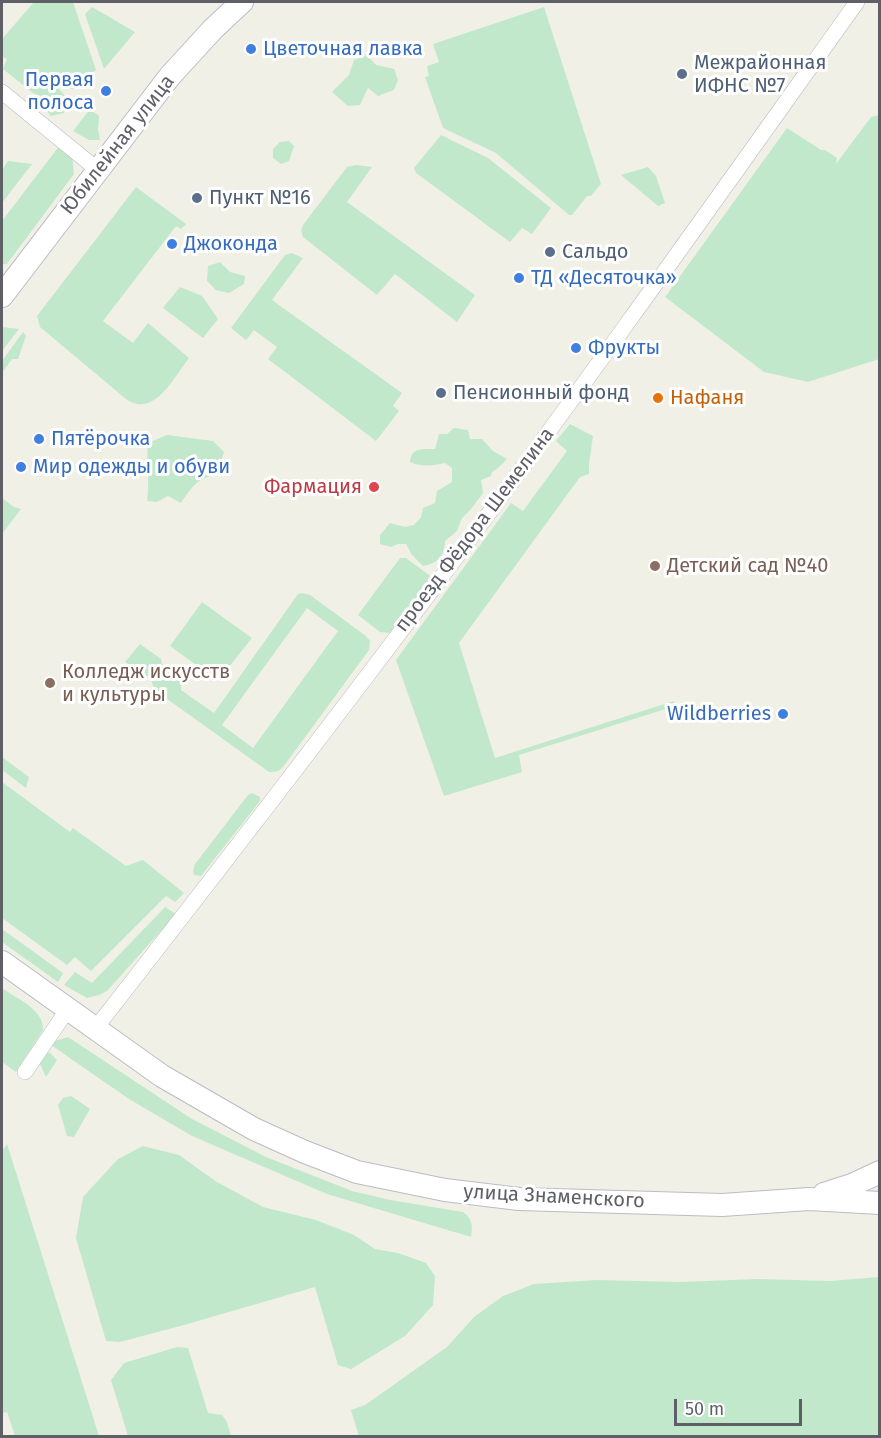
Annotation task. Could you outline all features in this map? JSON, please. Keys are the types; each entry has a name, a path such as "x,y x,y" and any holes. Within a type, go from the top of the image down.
{"main road":[{"name":"Юбилейная улица","path":"2,296 170,76 213,29 242,2"},
{"name":"улица Знаменского","path":"2,962 162,1076 254,1130 357,1172 445,1190 519,1199 722,1205 809,1199 879,1203"},
{"path":"809,1199 852,1185 879,1172"}],"street":[{"name":"проезд Фёдора Шемелина","path":"95,1029 441,577 641,305 857,2"},
{"path":"2,92 98,170"},
{"path":"25,1072 68,1009"}],"green space":[{"path":"34,2 73,2 96,70 91,74 88,84 74,89 58,88 67,98 64,113 51,116 40,103 40,96 3,69 7,59 2,56 2,39"},
{"path":"92,7 135,32 104,69 85,14"},
{"path":"544,7 601,184 591,196 587,196 572,215 569,215 496,153 443,128 425,77 429,76 427,66 439,62 433,44"},
{"path":"367,55 376,65 394,69 398,80 394,90 378,96 368,88 360,105 348,106 332,92 349,75 354,60"},
{"path":"90,109 99,116 100,140 89,140 73,131"},
{"path":"879,115 879,359 808,382 764,372 665,297 787,128 837,158 836,164 871,117"},
{"path":"441,135 488,158 551,208 532,234 522,228 510,242 416,173 414,168"},
{"path":"289,141 294,146 289,161 281,164 273,158 273,149 280,142"},
{"path":"60,145 72,154 74,174 7,264 2,264 2,221"},
{"path":"8,161 32,164 2,203 2,170"},
{"path":"356,165 372,167 347,202 475,295 457,322 395,274 377,295 303,237 301,230 303,225 347,167"},
{"path":"648,167 656,176 665,203 658,206 621,175"},
{"path":"136,187 186,224 181,229 176,226 103,321 133,343 148,323 189,358 170,385 154,400 146,404 136,404 126,399 40,327 37,316"},
{"path":"292,253 303,258 272,300 402,393 393,406 399,411 376,441 268,359 277,347 254,330 246,340 231,328 285,255"},
{"path":"220,262 230,272 245,276 244,284 229,293 216,290 207,281 208,266"},
{"path":"180,287 202,296 218,319 203,338 163,308"},
{"path":"2,327 19,329 2,351"},
{"path":"23,332 26,336 18,359 12,359 2,373 2,361"},
{"path":"570,424 593,436 589,474 580,477 459,643 495,758 674,701 675,706 519,755 522,772 444,796 396,660 511,503 523,511 567,451 556,441"},
{"path":"454,428 468,430 470,439 482,439 493,451 507,459 492,472 491,476 481,480 483,493 462,518 457,531 445,541 439,558 423,566 412,555 406,544 391,547 380,544 380,535 390,523 405,527 414,525 421,517 423,508 435,503 437,491 452,482 452,468 445,463 427,466 410,462 415,451 435,449 439,434 447,434"},
{"path":"167,435 213,441 224,452 216,475 199,481 181,503 168,496 157,502 147,501 148,443"},
{"path":"2,498 21,509 2,534"},
{"path":"400,558 406,558 433,578 391,633 380,632 358,615"},
{"path":"298,594 310,595 366,636 370,641 369,650 281,769 277,771 269,772 156,691 149,677 125,662 140,644 161,659 162,664 181,678 181,690 214,713","holes":["307,608 338,631 253,748 222,725"]},
{"path":"202,602 252,638 220,678 214,678 170,646"},
{"path":"2,757 29,777 26,788 2,770"},
{"path":"2,782 70,832 73,828 126,866 143,860 184,893 175,902 166,896 91,971 75,957 67,965 2,918"},
{"path":"252,793 260,797 260,801 201,876 194,875 195,864 248,795"},
{"path":"165,907 176,914 107,991 87,998 64,985 75,972 92,983"},
{"path":"2,929 63,973 58,982 2,942"},
{"path":"2,988 34,1010 42,1023 43,1030 16,1072 2,1062"},
{"path":"68,1037 192,1119 266,1157 352,1191 463,1212 471,1223 471,1237 327,1194 192,1136 129,1099 51,1045 55,1041"},
{"path":"45,1052 50,1053 57,1060 46,1077 40,1064"},
{"path":"71,1096 90,1109 74,1137 67,1136 58,1105 63,1098"},
{"path":"7,1144 99,1436 15,1436 7,1412 2,1413 2,1151"},
{"path":"143,1146 179,1155 217,1182 263,1207 316,1220 354,1235 375,1249 398,1253 426,1263 435,1276 433,1305 405,1336 351,1369 338,1365 315,1287 120,1342 106,1341 76,1238 83,1197 118,1159"},
{"path":"879,1277 879,1436 359,1436 351,1410 365,1405 447,1347 474,1317 503,1296 534,1284 597,1280 830,1281"},
{"path":"177,1347 188,1348 208,1413 222,1415 227,1422 231,1436 128,1436 111,1380 124,1363"}],"place":[{"name":"Цветочная лавка","path":"251,49"},
{"name":"Межрайонная ИФНС №7","path":"682,74"},
{"name":"Первая полоса","path":"106,91"},
{"name":"Пункт №16","path":"197,198"},
{"name":"Джоконда","path":"172,244"},
{"name":"Сальдо","path":"550,252"},
{"name":"ТД «Десяточка»","path":"519,278"},
{"name":"Фрукты","path":"576,348"},
{"name":"Пенсионный фонд","path":"441,393"},
{"name":"Нафаня","path":"658,398"},
{"name":"Пятёрочка","path":"39,439"},
{"name":"Мир одежды и обуви","path":"21,467"},
{"name":"Фармация","path":"374,487"},
{"name":"Детский сад №40","path":"655,566"},
{"name":"Колледж искусств и культуры","path":"50,683"},
{"name":"Wildberries","path":"783,714"}]}
